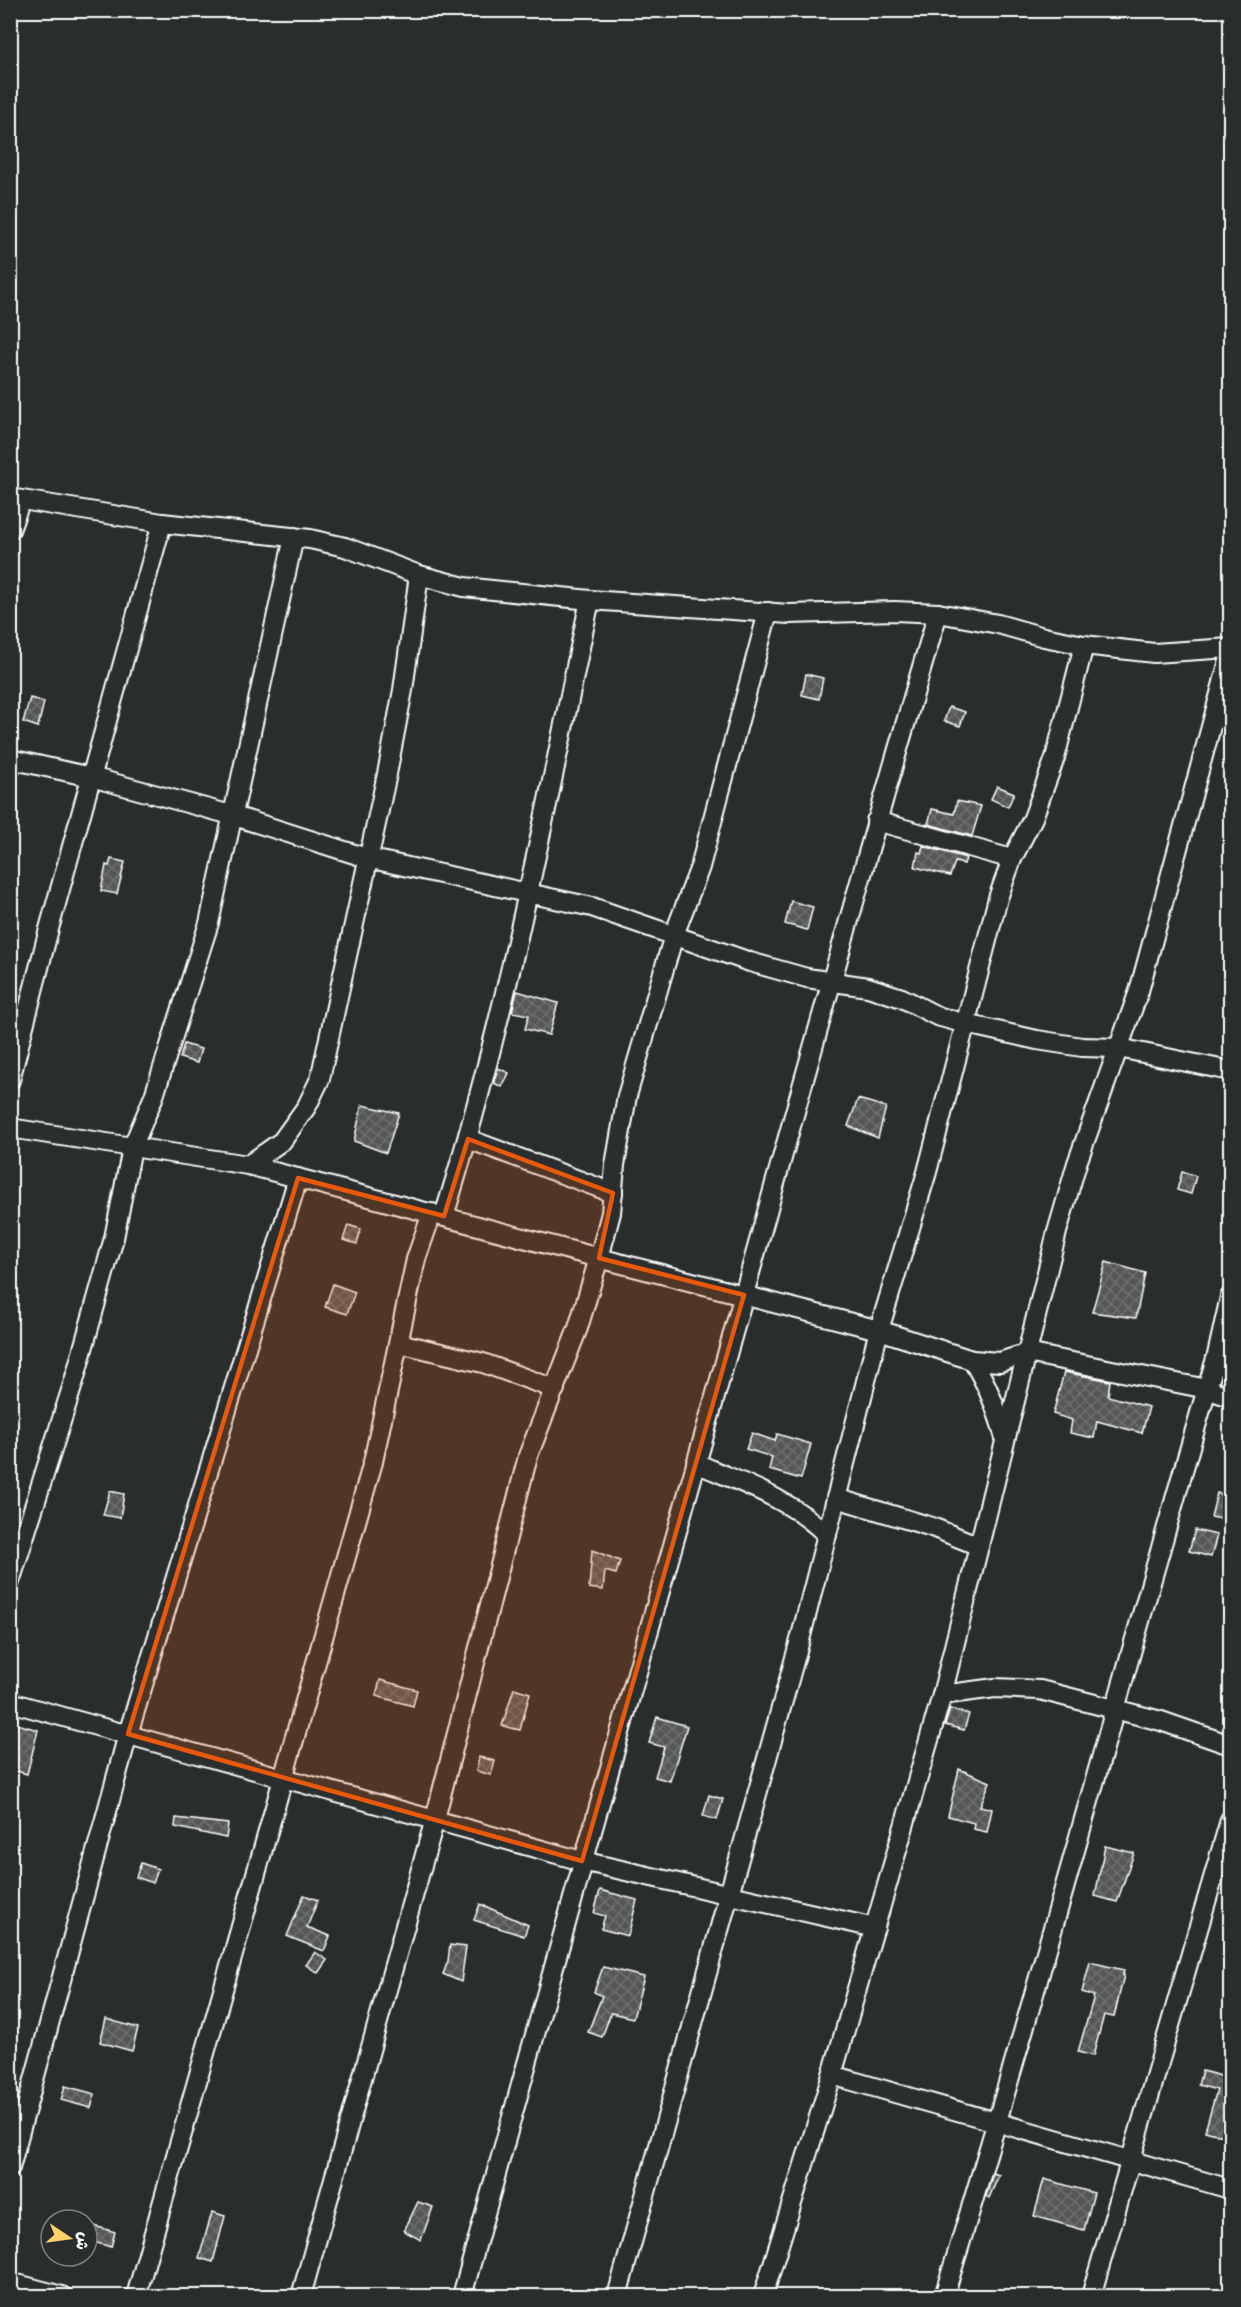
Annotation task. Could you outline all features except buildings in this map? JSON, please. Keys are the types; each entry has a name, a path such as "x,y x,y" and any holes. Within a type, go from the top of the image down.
{"street":[{"path":"10,530 16,499 162,523 310,538 345,547 419,575 464,587 590,600 789,614 895,611 938,613 998,624 1084,645 1154,652 1230,648"},
{"path":"10,1080 49,929 162,523"},
{"path":"10,1582 77,1370 114,1238 132,1148 154,1096 209,923 294,537"},
{"path":"248,1165 282,1141 307,1106 320,1078 348,958 395,732 419,575"},
{"path":"136,2296 373,1462 416,1259 438,1215 468,1138 528,894 590,600"},
{"path":"301,2296 435,1819 525,1466 578,1328 599,1258 611,1213 615,1165 627,1096 674,935 700,867 768,612"},
{"path":"462,2296 582,1861 744,1295 830,981 938,613"},
{"path":"616,2296 800,1640 879,1330 927,1172 998,898 1012,860 1033,818 1055,758 1084,645"},
{"path":"763,2296 832,2075 942,1695 1077,1163 1139,991 1230,657"},
{"path":"10,759 91,777 231,815 367,858 592,907 750,962 807,978 868,987 902,998 937,1016 966,1024 1037,1040 1082,1047 1119,1048 1230,1071"},
{"path":"876,821 1012,860"},
{"path":"10,1128 248,1165 879,1330 972,1360 1000,1362 1027,1353 1207,1389 1230,1397"},
{"path":"468,1138 613,1193"},
{"path":"10,2168 128,1734 298,1178"},
{"path":"944,2296 998,2122 1207,1389 1230,1298"},
{"path":"399,1343 483,1363 555,1389"},
{"path":"972,1360 990,1390 1005,1440"},
{"path":"696,1463 784,1502 810,1518 827,1535"},
{"path":"836,1497 932,1527 979,1546"},
{"path":"942,1695 994,1688 1040,1690 1161,1721 1230,1745"},
{"path":"10,1702 582,1861 875,1928"},
{"path":"1090,2296 1230,1820"},
{"path":"832,2075 1230,2189"},
{"path":"10,2282 50,2295"}],"highlighted area":[{"path":"468,1139 613,1193 599,1258 744,1295 582,1861 128,1734 298,1178 444,1216"}]}
